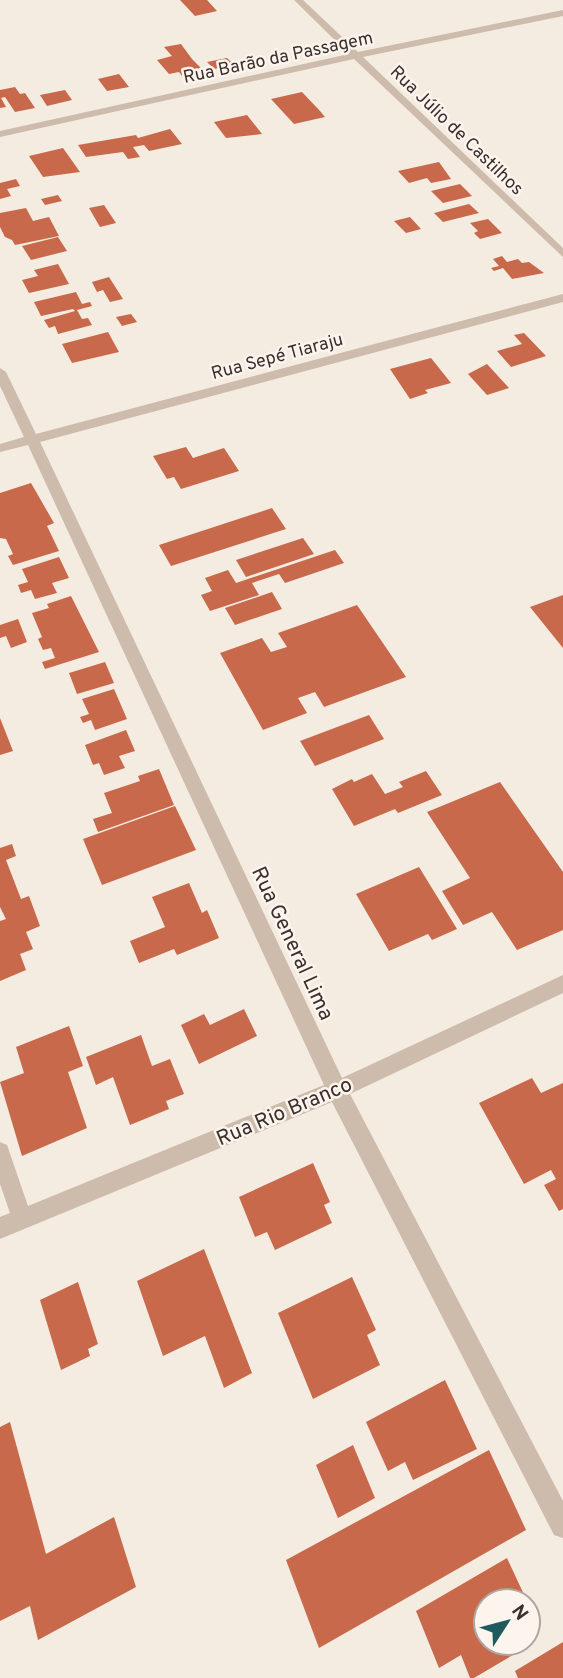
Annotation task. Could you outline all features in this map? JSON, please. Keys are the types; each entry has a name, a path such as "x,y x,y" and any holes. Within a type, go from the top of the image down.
{"street":[{"name":"Rua Júlio de Castilhos","path":"298,0 563,254"},
{"name":"Rua Barão da Passagem","path":"0,134 563,13"},
{"name":"Rua Sepé Tiaraju","path":"0,448 563,298"},
{"name":"Rua General Lima","path":"0,372 337,1090 563,1526"},
{"name":"Rua Rio Branco","path":"0,1228 337,1090 563,984"},
{"path":"0,1152 22,1219"}],"building":[{"path":"180,0 207,0 217,11 195,16"},
{"path":"181,44 204,71 182,76 179,72 169,74 157,60 172,56 164,47"},
{"path":"227,58 234,65 214,69 207,62"},
{"path":"119,74 129,87 107,91 98,79"},
{"path":"15,87 20,94 25,93 35,108 15,112 5,97 1,98 6,107 0,108 0,90"},
{"path":"65,90 72,100 47,106 40,95"},
{"path":"302,92 325,117 294,124 271,99"},
{"path":"247,115 262,134 226,138 214,122"},
{"path":"170,129 182,144 149,151 144,145 133,147 140,157 128,159 123,152 86,157 78,145 136,135 138,138"},
{"path":"63,148 80,172 43,177 29,156"},
{"path":"439,162 451,179 431,183 427,178 409,183 398,171"},
{"path":"16,179 20,186 7,189 11,196 0,199 0,183"},
{"path":"460,184 472,196 443,203 431,191"},
{"path":"58,195 62,201 45,205 41,199"},
{"path":"469,204 479,213 443,222 434,213"},
{"path":"104,205 116,223 100,227 89,208"},
{"path":"26,208 33,221 49,217 59,236 15,245 5,237 0,227 0,213"},
{"path":"410,217 421,229 406,233 394,221"},
{"path":"488,219 502,233 480,239 474,233 478,231 470,223"},
{"path":"58,237 67,251 31,260 22,246"},
{"path":"502,256 507,262 518,259 522,263 529,262 544,273 512,279 503,268 494,271 491,268 499,266 493,259"},
{"path":"58,264 69,284 29,293 22,280 38,276 34,270"},
{"path":"109,277 123,299 110,302 103,290 97,292 92,282"},
{"path":"76,292 82,304 90,302 92,306 77,310 82,319 88,318 92,325 58,334 55,326 49,328 44,320 75,311 73,309 41,316 34,302"},
{"path":"131,314 137,322 122,326 116,317"},
{"path":"108,332 119,352 72,363 62,344"},
{"path":"524,333 546,356 511,367 497,351 522,344 514,335"},
{"path":"431,358 451,383 425,390 428,393 410,399 390,369"},
{"path":"487,364 509,388 487,395 468,374"},
{"path":"186,447 193,458 224,448 239,471 181,489 174,477 167,479 153,456"},
{"path":"31,483 54,523 47,526 59,551 13,565 8,556 13,554 6,539 0,538 0,493"},
{"path":"272,508 286,529 171,566 159,545"},
{"path":"303,538 314,554 246,577 236,560"},
{"path":"335,550 344,563 285,583 279,574 252,583 259,595 210,611 201,595 212,591 205,578 228,570 236,583"},
{"path":"59,557 69,578 52,583 57,593 35,599 31,590 21,593 18,585 28,582 22,569"},
{"path":"272,592 282,609 235,625 225,608"},
{"path":"563,595 563,648 530,607"},
{"path":"71,596 99,652 45,669 42,662 55,658 51,648 43,650 38,639 42,637 32,613 49,608 47,604"},
{"path":"357,605 406,677 324,707 315,692 298,698 307,713 263,730 220,653 262,638 271,652 287,647 278,633"},
{"path":"18,619 27,642 11,648 6,636 0,638 0,625"},
{"path":"105,662 114,683 77,694 69,673"},
{"path":"114,689 127,719 95,730 91,720 83,723 80,717 89,714 82,699"},
{"path":"369,715 384,739 315,766 300,741"},
{"path":"0,718 13,751 0,755"},
{"path":"126,730 135,751 119,756 125,768 104,775 99,763 93,765 85,745"},
{"path":"159,769 174,805 98,832 93,819 112,813 104,793 140,781 138,776"},
{"path":"426,771 442,795 398,813 395,809 354,826 332,789 352,779 354,782 372,774 385,794 403,787 399,782"},
{"path":"500,782 563,872 563,930 517,950 492,912 463,925 442,891 470,878 427,812"},
{"path":"175,806 196,850 102,885 83,839"},
{"path":"12,844 16,856 6,860 21,899 29,896 40,926 26,932 33,949 20,954 26,970 0,981 0,921 6,919 0,907 0,848"},
{"path":"419,867 457,929 432,940 428,934 389,951 356,894"},
{"path":"189,883 202,913 207,910 219,938 177,955 174,949 139,963 130,941 165,927 152,897"},
{"path":"244,1009 257,1036 199,1064 181,1025 204,1014 210,1025"},
{"path":"69,1026 83,1066 68,1072 87,1128 22,1156 0,1082 24,1073 16,1047"},
{"path":"141,1035 152,1066 170,1059 184,1094 166,1101 169,1109 130,1125 113,1077 96,1085 86,1057"},
{"path":"532,1078 541,1093 563,1083 563,1209 559,1211 544,1185 556,1179 551,1170 524,1184 479,1103"},
{"path":"313,1163 330,1202 324,1205 332,1223 275,1250 267,1232 255,1237 239,1197"},
{"path":"204,1249 252,1373 224,1388 205,1336 163,1356 137,1281"},
{"path":"352,1277 376,1330 367,1335 380,1365 313,1399 278,1313"},
{"path":"78,1282 98,1344 88,1349 90,1356 61,1370 40,1300"},
{"path":"445,1380 477,1449 413,1480 405,1462 388,1471 366,1422"},
{"path":"10,1422 46,1554 114,1517 136,1587 38,1640 30,1606 0,1621 0,1427"},
{"path":"353,1445 375,1498 338,1518 316,1465"},
{"path":"489,1450 526,1530 319,1648 286,1560"},
{"path":"507,1558 520,1587 472,1587 472,1657 509,1657 474,1678 470,1678 461,1655 439,1668 416,1611"},
{"path":"563,1642 563,1678 518,1678 515,1671"}]}
